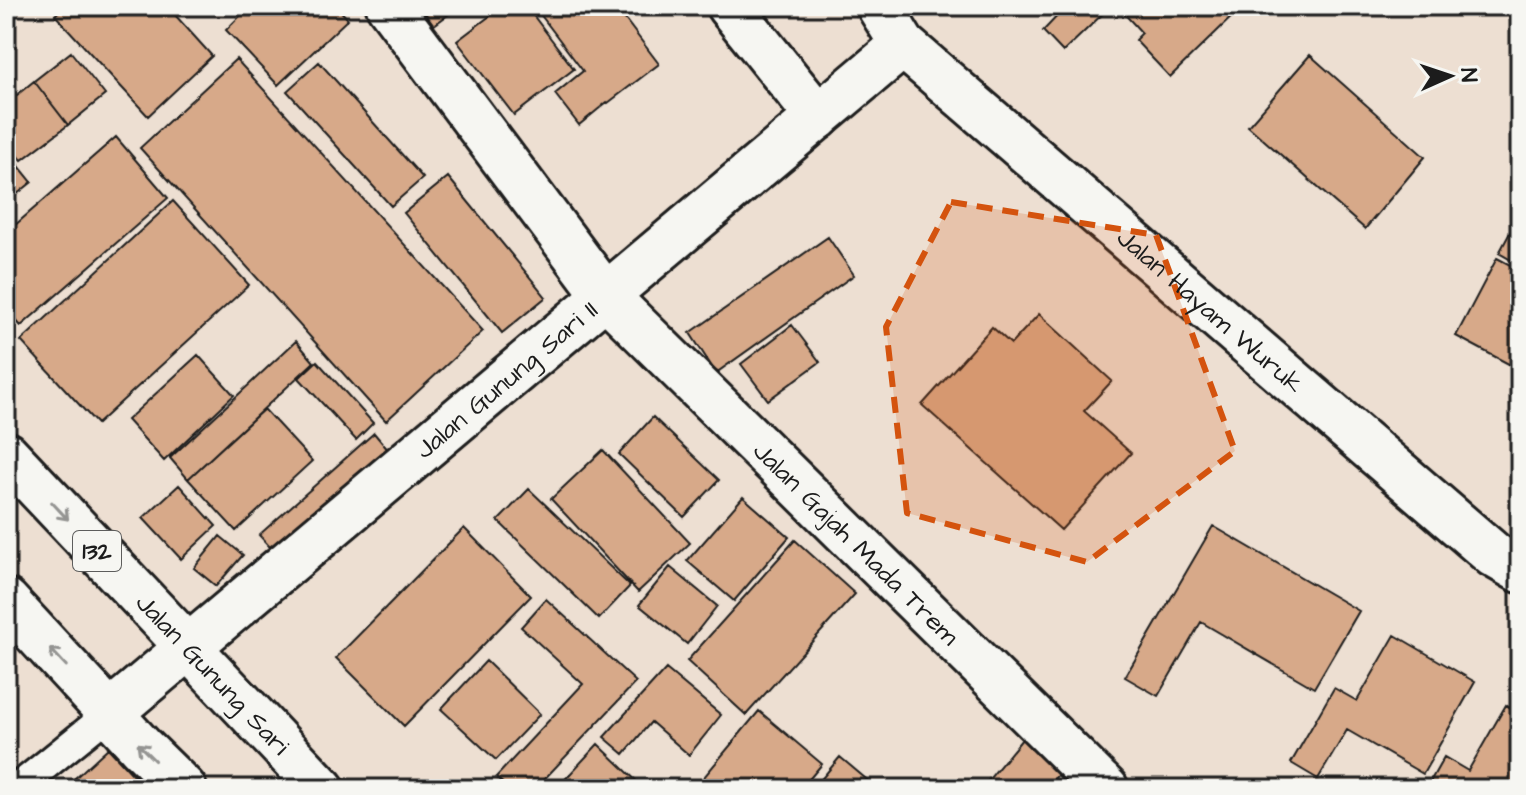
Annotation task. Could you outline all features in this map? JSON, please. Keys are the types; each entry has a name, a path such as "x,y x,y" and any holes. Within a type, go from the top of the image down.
{"street":[{"name":"Jalan Gajah Mada Trem","path":"389,6 606,296 1106,789"},
{"path":"729,6 818,117"},
{"name":"Jalan Hayam Wuruk","path":"879,6 903,45 1494,555 1520,570"},
{"name":"Jalan Gunung Sari II","path":"110,713 903,45"},
{"name":"Jalan Gunung Sari","path":"6,454 322,789"},
{"path":"6,601 184,789"}],"lane":[{"path":"16,789 110,713"}],"highlighted area":[{"path":"951,202 1156,235 1235,451 1087,562 907,513 886,327"}],"building":[{"path":"65,6 167,6 212,56 148,116 55,15"},
{"path":"250,6 336,6 348,19 278,85 226,30"},
{"path":"420,6 460,6 434,25"},
{"path":"503,6 526,6 574,69 514,115 457,41"},
{"path":"534,6 615,6 659,64 579,125 555,94 583,71"},
{"path":"1059,6 1111,6 1063,52 1043,31 1063,10"},
{"path":"1243,6 1170,77 1135,40 1142,33 1119,8"},
{"path":"71,52 105,95 68,125 34,81"},
{"path":"1310,55 1425,157 1365,229 1248,126"},
{"path":"236,59 483,331 386,421 140,148"},
{"path":"319,62 423,178 391,206 287,91"},
{"path":"34,81 68,125 22,160 6,140 6,104"},
{"path":"116,137 168,198 21,326 6,309 6,233"},
{"path":"6,150 32,182 6,203"},
{"path":"448,177 546,297 502,333 404,213"},
{"path":"173,201 249,285 97,424 21,341"},
{"path":"1520,214 1520,265 1499,253"},
{"path":"828,237 854,275 716,373 690,333"},
{"path":"1497,258 1520,270 1520,370 1456,336"},
{"path":"1039,314 1112,381 1084,411 1131,453 1061,530 922,405 992,327 1011,344"},
{"path":"792,325 820,362 768,400 741,364"},
{"path":"296,341 314,362 188,479 170,458"},
{"path":"198,355 234,395 164,461 127,420"},
{"path":"317,361 373,423 356,440 299,378"},
{"path":"264,409 312,461 236,531 188,479"},
{"path":"653,417 719,480 684,517 619,454"},
{"path":"374,433 394,457 280,558 259,535"},
{"path":"603,450 690,543 638,592 551,499"},
{"path":"179,485 216,526 181,559 143,518"},
{"path":"529,489 630,586 599,619 498,521"},
{"path":"743,497 789,537 734,601 687,561"},
{"path":"1213,526 1359,611 1314,688 1201,622 1158,696 1125,677"},
{"path":"464,528 531,596 404,726 336,658"},
{"path":"220,536 243,555 216,586 194,568"},
{"path":"795,540 855,594 746,715 687,661"},
{"path":"670,567 717,606 687,644 639,605"},
{"path":"546,599 636,682 535,789 509,789 496,777 583,684 521,627"},
{"path":"1395,635 1475,682 1423,774 1347,730 1318,779 1291,763 1334,688 1357,701"},
{"path":"486,661 540,714 496,760 441,709"},
{"path":"666,669 721,715 689,755 651,722 624,754 604,737"},
{"path":"1506,705 1520,714 1520,789 1426,789 1444,757 1468,771"},
{"path":"759,711 822,764 801,789 694,789"},
{"path":"1027,733 1066,765 1046,789 981,789"},
{"path":"598,744 645,789 556,789"},
{"path":"108,748 146,789 63,789"},
{"path":"840,757 878,789 813,789"},
{"path":"1061,781 1070,789 1054,789"}]}
